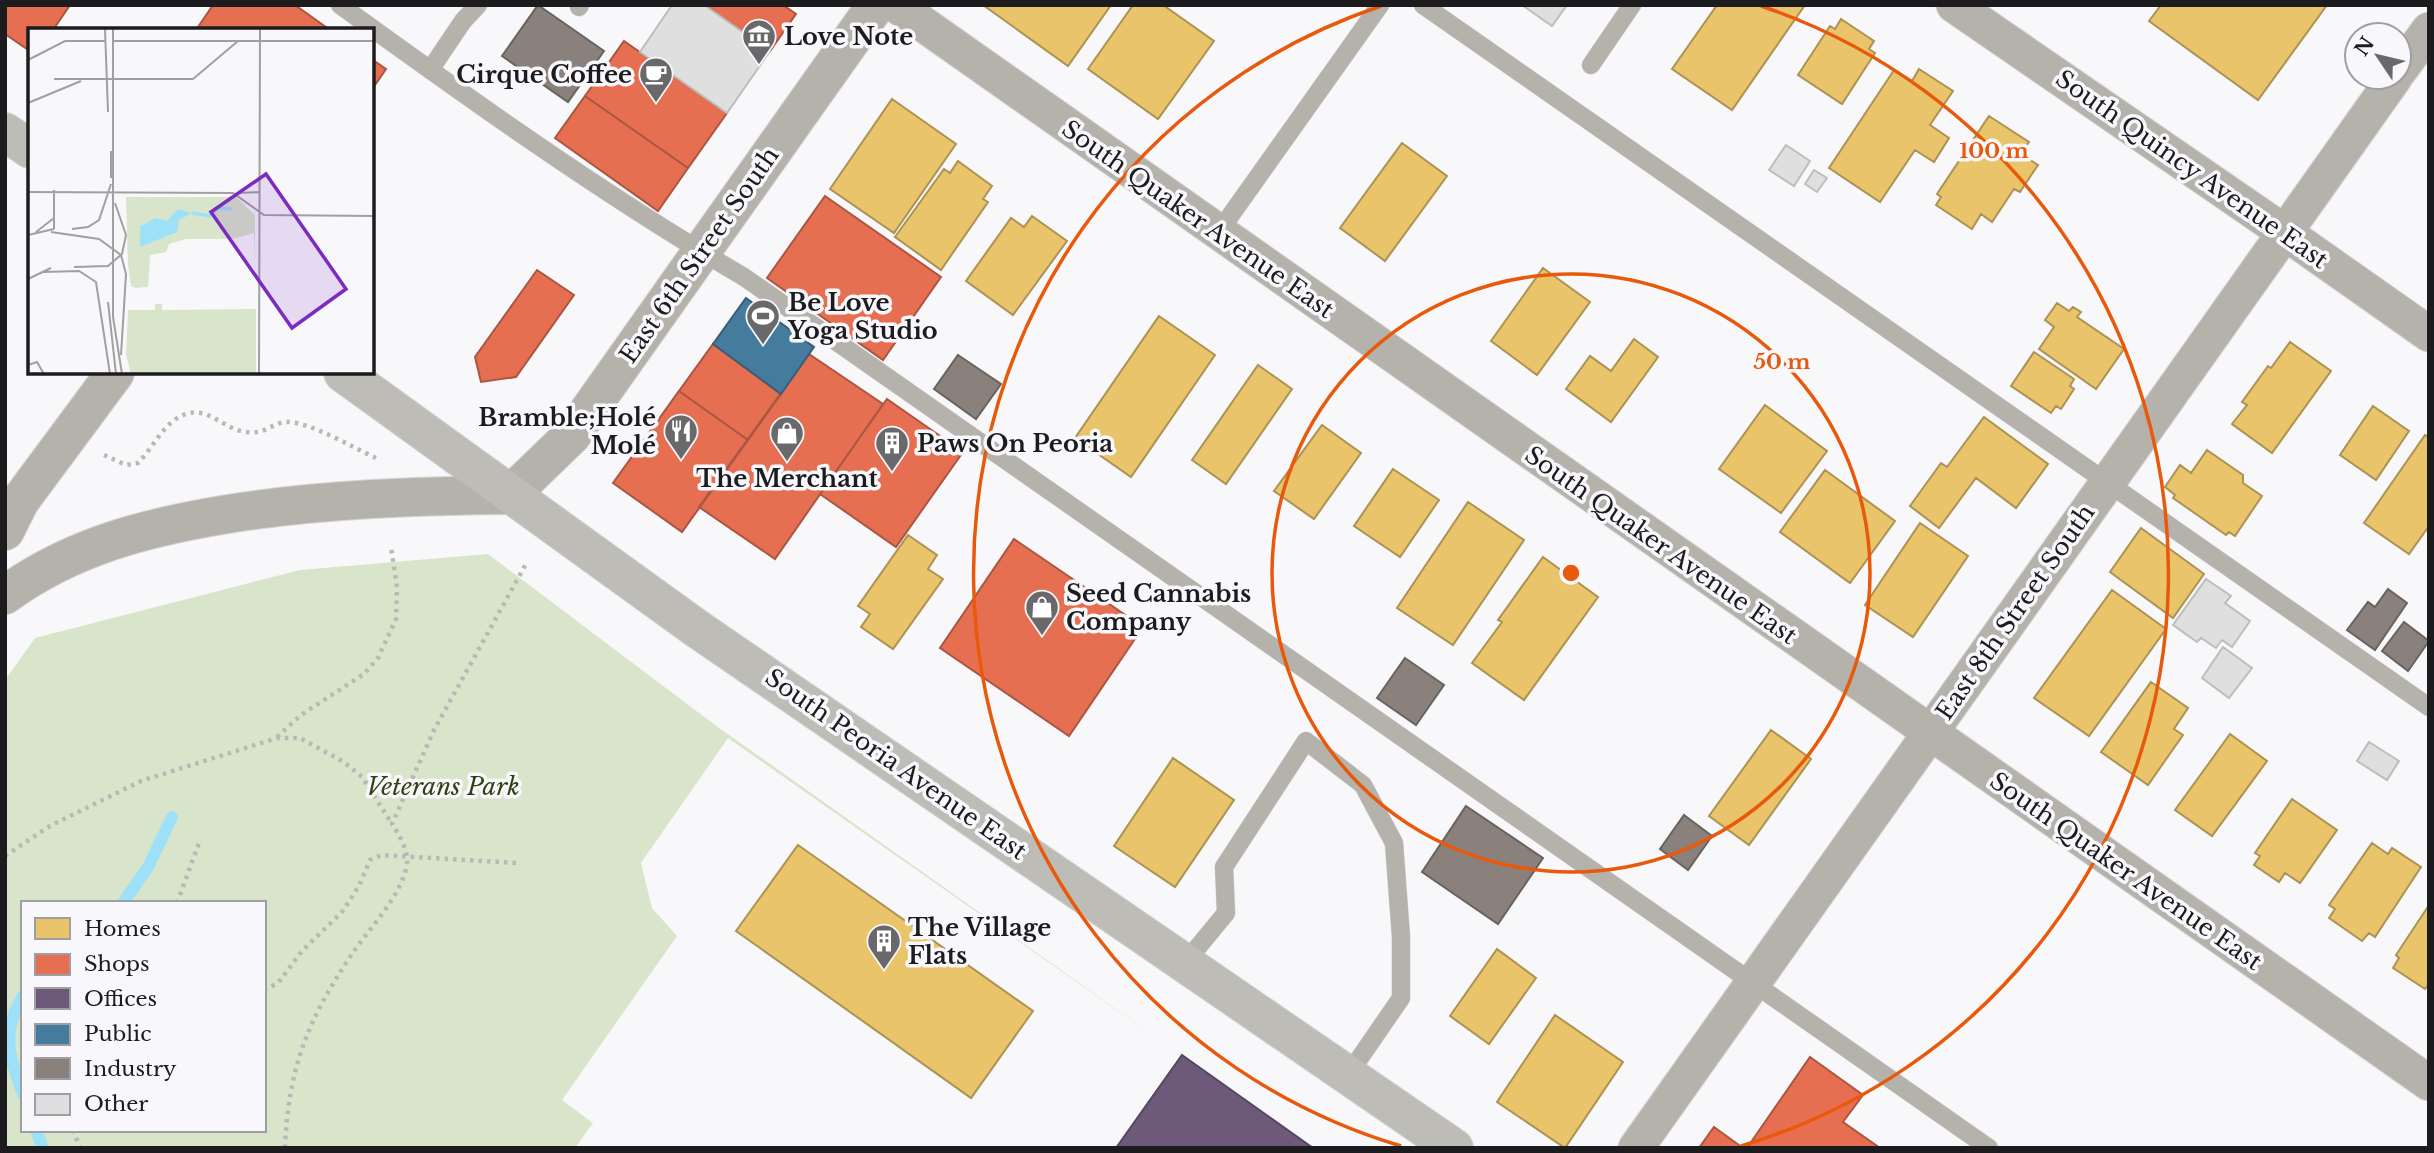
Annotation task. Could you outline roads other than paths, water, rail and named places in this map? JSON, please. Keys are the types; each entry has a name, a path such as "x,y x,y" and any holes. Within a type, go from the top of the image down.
{"main road":[{"path":"5,132 28,148"},
{"name":"South Peoria Avenue East","path":"344,374 696,628 1454,1148"}],"street":[{"name":"East 6th Street South","path":"510,495 572,435 876,5"},
{"name":"South Quaker Avenue East","path":"896,5 2429,1083"},
{"name":"South Quincy Avenue East","path":"1954,5 2429,334"},
{"path":"2413,52 2429,30"},
{"name":"East 8th Street South","path":"1636,1148 2385,91"},
{"path":"5,531 20,501 115,374"},
{"path":"5,595 58,562 82,551 172,523 279,506 348,499 510,495"}],"lane":[{"path":"340,5 372,28"},
{"path":"430,70 463,21 478,5"},
{"path":"1218,233 1380,5"},
{"path":"1423,5 2429,707"},
{"path":"1591,65 1632,5"},
{"path":"374,30 661,228 755,285 1989,1148"},
{"path":"1184,964 1226,913 1224,867 1306,741 1363,785 1394,843 1401,937 1401,998 1348,1075"}],"waterway":[{"path":"124,901 148,867 172,817"},
{"path":"21,1000 10,1033 11,1057 21,1088"},
{"path":"37,1132 43,1148"}],"place":[{"name":"Love Note","path":"759,66"},
{"name":"Cirque Coffee","path":"656,104"},
{"name":"Be Love Yoga Studio","path":"763,346"},
{"name":"Bramble;Holé Molé","path":"681,461"},
{"name":"The Merchant","path":"787,463"},
{"name":"Paws On Peoria","path":"892,473"},
{"name":"Seed Cannabis Company","path":"1042,637"},
{"name":"The Village Flats","path":"884,971"}],"park label":[{"name":"Veterans Park","path":"443,786"}]}
